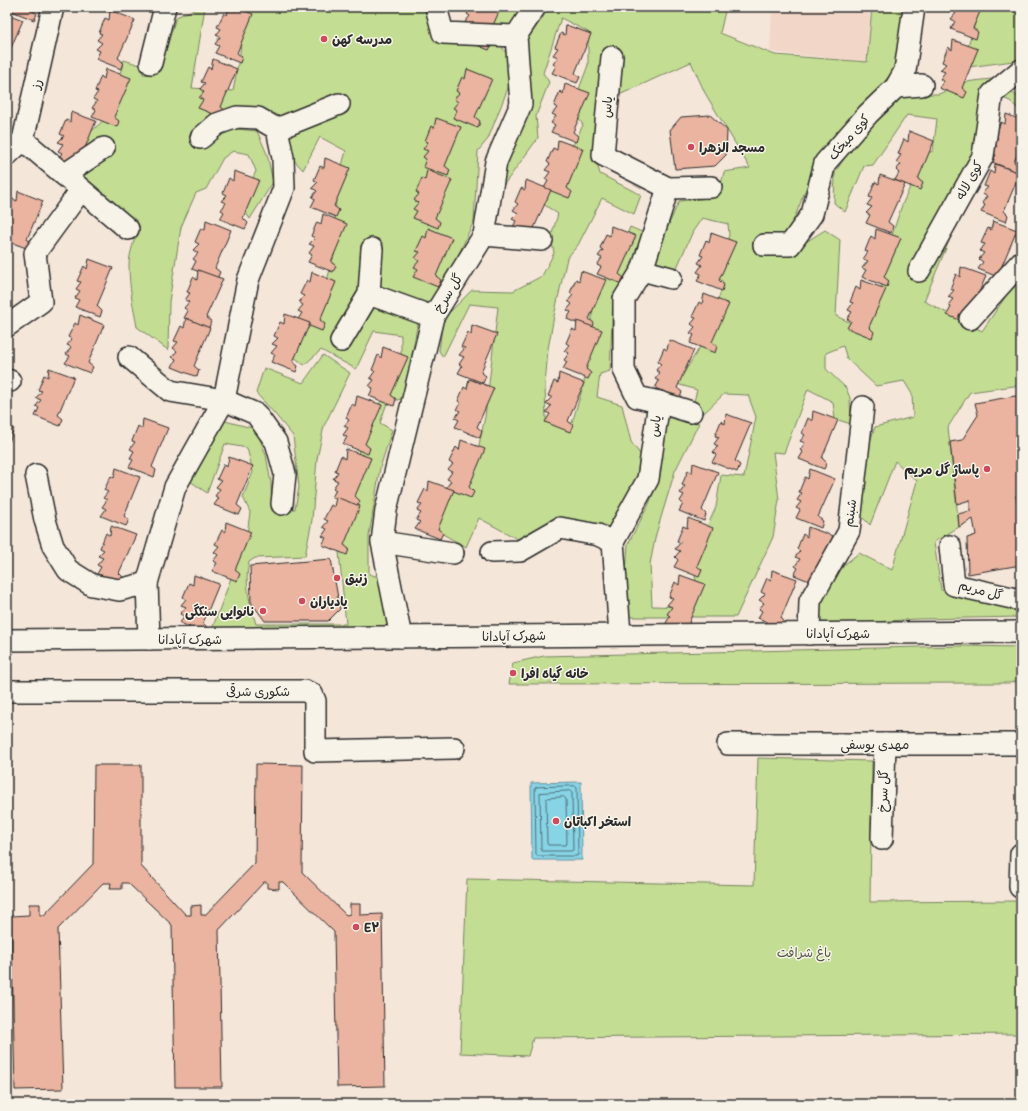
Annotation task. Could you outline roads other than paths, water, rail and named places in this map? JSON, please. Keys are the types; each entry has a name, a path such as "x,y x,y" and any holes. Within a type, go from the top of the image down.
{"street":[{"name":"رز","path":"23,140 53,7"},
{"path":"150,63 164,7"},
{"path":"436,7 443,33 516,36 535,7"},
{"name":"کوی میخک","path":"764,245 790,245 812,214 825,164 868,114 896,87 905,71 914,7"},
{"name":"گل سرخ","path":"401,637 382,542 386,510 433,316 484,235 496,162 521,104 516,36"},
{"name":"یاس","path":"612,57 603,155 668,188 711,187"},
{"name":"کوی لاله","path":"919,271 983,156 992,94 1021,70"},
{"path":"896,87 922,85"},
{"path":"277,129 339,104"},
{"path":"149,639 146,583 175,487 224,400 248,280 284,188 283,158 277,129 258,118 237,117 216,124 201,138"},
{"path":"7,155 23,140 128,229"},
{"path":"64,176 104,148"},
{"name":"یاس","path":"613,542 648,479 659,402 637,397 624,370 624,300 642,270 668,188"},
{"path":"7,326 41,302 35,253 81,190"},
{"path":"484,235 542,240"},
{"path":"341,341 369,294 372,249"},
{"path":"970,319 1021,262"},
{"path":"642,270 671,278"},
{"path":"369,294 433,316"},
{"path":"129,357 170,391 224,400 256,414 276,442 286,474 282,504"},
{"path":"659,402 691,412"},
{"name":"شبنم","path":"810,634 810,601 848,532 863,407"},
{"path":"36,475 45,520 53,546 68,570 92,585 119,590 146,583"},
{"path":"492,552 520,551 560,528 598,535 613,542 620,634"},
{"path":"382,542 453,553"},
{"name":"گل مریم","path":"950,546 954,585 1021,600"},
{"name":"شهرک آپادانا","path":"7,640 1021,632"},
{"name":"شکوری شرقی","path":"7,691 305,691 312,694 315,700 315,751 454,748"},
{"name":"مهدی یوسفی","path":"728,744 1021,744"},
{"name":"گل سرخ","path":"882,839 885,744"},
{"path":"1020,887 1021,854"}],"water":[{"name":"استخر اکباتان","path":"581,782 582,860 532,860 531,783"}],"place":[{"name":"مدرسه کهن","path":"324,39"},
{"name":"مسجد الزهرا","path":"691,147"},
{"name":"پاساژ گل مریم","path":"987,469"},
{"name":"زنبق","path":"337,578"},
{"name":"یادیاران","path":"302,601"},
{"name":"نانوایی سنکگی","path":"263,611"},
{"name":"خانه گیاه افرا","path":"513,673"},
{"name":"استخر اکباتان","path":"556,821"},
{"name":"E۲","path":"356,927"}],"park label":[{"name":"باغ شرافت","path":"804,952"}]}
